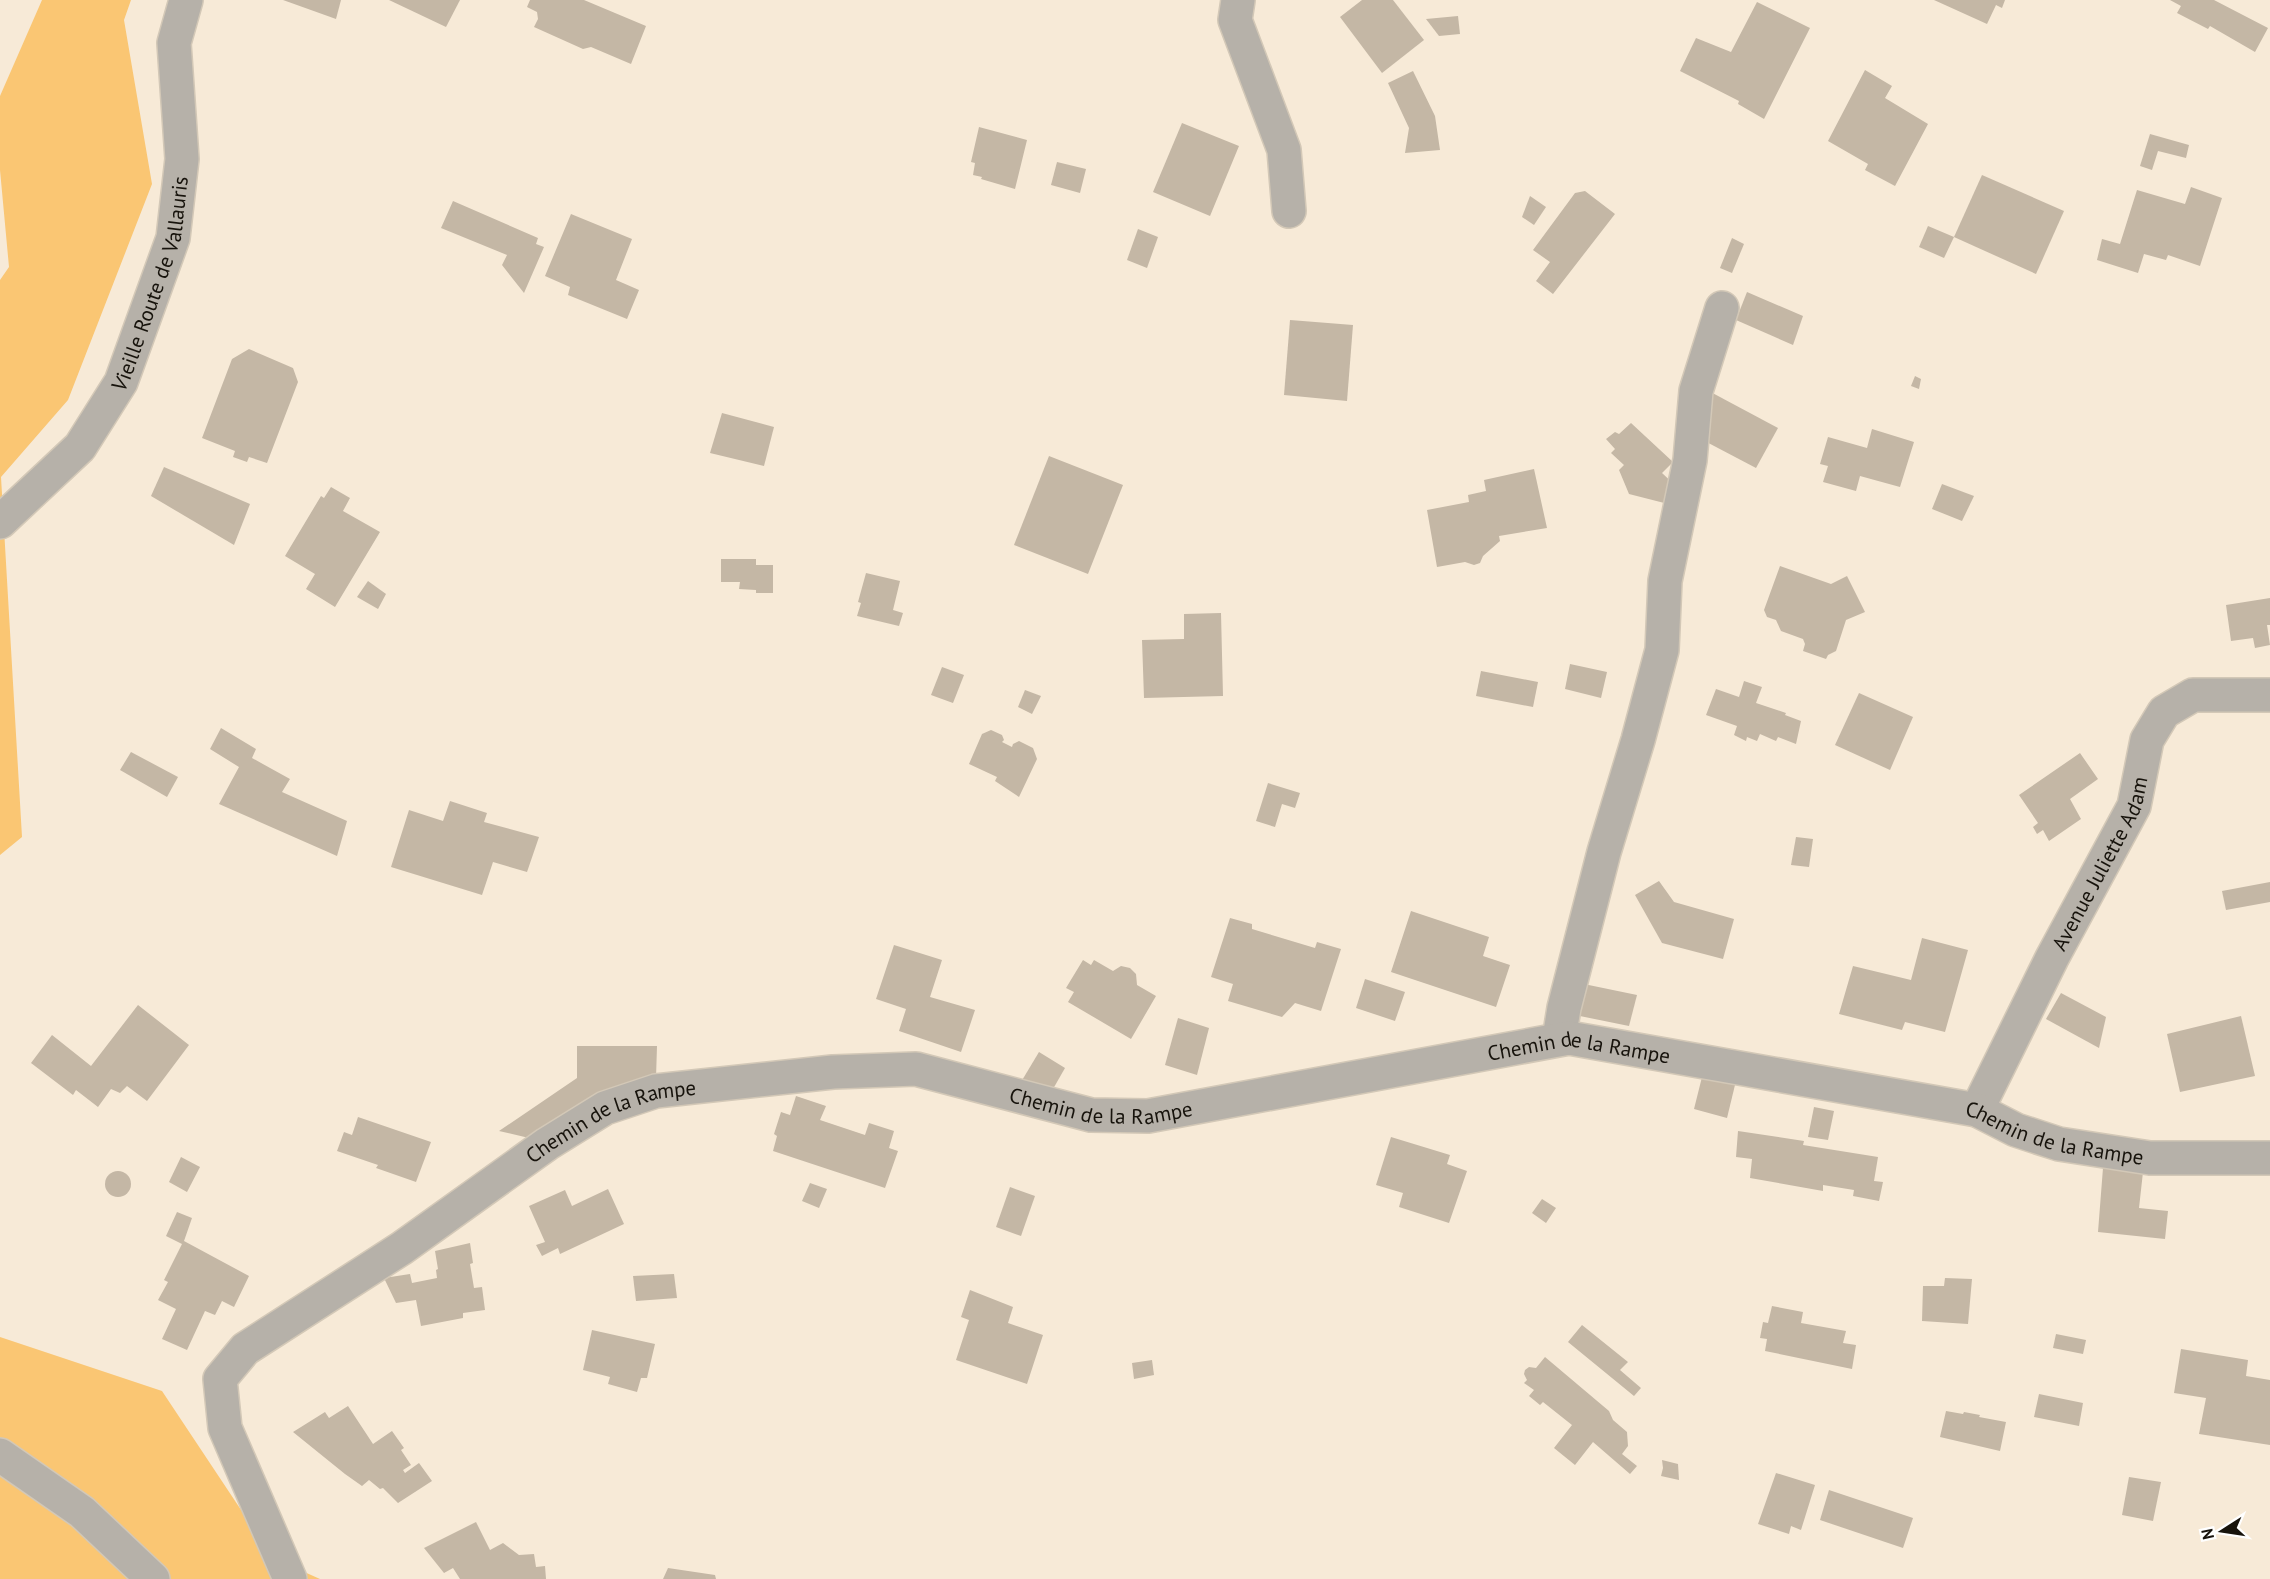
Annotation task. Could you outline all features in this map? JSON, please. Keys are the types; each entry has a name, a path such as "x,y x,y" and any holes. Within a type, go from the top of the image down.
{"street":[{"name":"Vieille Route de Vallauris","path":"0,522 80,447 121,382 174,238 182,159 174,43 186,0"},
{"path":"1238,0 1235,20 1284,150 1290,211"},
{"path":"1559,1039 1564,1008 1604,852 1662,650 1665,581 1690,460 1696,391 1722,308"},
{"name":"Avenue Juliette Adam","path":"1977,1110 2052,958 2134,806 2147,740 2164,712 2193,695 2270,695"},
{"name":"Chemin de la Rampe","path":"290,1579 225,1428 220,1379 245,1349 402,1248 547,1144 605,1108 656,1091 833,1072 916,1069 1091,1115 1149,1116 1569,1038 1977,1110 2016,1130 2059,1144 2150,1158 2270,1158"},
{"path":"0,1455 82,1512 153,1579"}],"shaded area":[{"path":"42,0 131,0 124,20 152,184 68,400 1,477 22,837 0,855 0,280 9,267 0,170 0,96"},
{"path":"0,1337 162,1391 273,1558 320,1579 0,1579"}],"building":[{"path":"283,0 341,0 336,19"},
{"path":"389,0 460,0 446,27"},
{"path":"530,0 584,0 646,26 631,64 591,47 583,49 534,27 538,19 537,12 527,7"},
{"path":"1362,0 1393,0 1424,40 1382,73 1340,17"},
{"path":"1934,0 2005,0 2002,8 1996,5 1987,24"},
{"path":"2170,0 2214,0 2268,28 2255,52 2210,26 2208,29 2177,13 2181,6"},
{"path":"1757,2 1810,28 1764,119 1738,104 1739,101 1680,71 1696,38 1731,52"},
{"path":"1458,16 1460,34 1439,36 1426,19"},
{"path":"1865,70 1892,86 1885,98 1928,124 1895,186 1865,170 1868,164 1828,141"},
{"path":"1413,71 1435,116 1440,150 1405,153 1409,128 1388,83"},
{"path":"1182,123 1239,146 1210,216 1153,192"},
{"path":"979,127 1027,140 1015,189 973,175 975,163 971,162"},
{"path":"2150,134 2189,145 2186,158 2158,151 2152,170 2140,166"},
{"path":"1057,162 1086,169 1080,193 1051,185"},
{"path":"1982,175 2064,211 2036,274 1954,237"},
{"path":"2191,187 2222,198 2200,266 2168,255 2166,260 2144,254 2138,273 2097,260 2102,239 2120,244 2137,190 2185,204"},
{"path":"1585,191 1615,214 1553,294 1536,281 1550,262 1533,250 1575,193"},
{"path":"1530,196 1546,207 1534,225 1522,217"},
{"path":"453,201 538,238 536,244 544,247 524,293 502,265 507,255 441,228"},
{"path":"571,214 632,239 616,280 639,290 627,319 568,295 570,287 545,276"},
{"path":"1928,226 1954,237 1944,258 1919,247"},
{"path":"1138,229 1158,237 1147,268 1127,260"},
{"path":"1732,238 1744,244 1732,273 1720,268"},
{"path":"1747,292 1803,316 1793,345 1736,320"},
{"path":"1290,320 1353,325 1347,401 1284,395"},
{"path":"249,349 293,368 298,382 267,463 249,457 247,462 233,457 235,451 202,438 232,359"},
{"path":"1915,376 1921,379 1919,389 1911,386"},
{"path":"1705,389 1778,428 1756,468 1697,437"},
{"path":"722,413 774,427 764,466 710,453"},
{"path":"1631,423 1673,462 1662,473 1678,488 1676,506 1629,494 1619,470 1624,465 1611,453 1615,449 1606,439 1615,432 1619,434"},
{"path":"1872,429 1914,442 1900,487 1860,476 1856,491 1823,482 1828,466 1820,464 1828,437 1867,448"},
{"path":"1049,456 1123,485 1088,574 1014,545"},
{"path":"164,467 250,504 234,545 151,496"},
{"path":"1534,469 1547,528 1499,536 1500,541 1483,556 1480,563 1474,565 1465,562 1437,567 1427,510 1469,502 1468,495 1486,491 1484,480"},
{"path":"1942,484 1974,496 1962,521 1932,509"},
{"path":"331,487 350,498 343,511 380,532 335,607 306,589 315,574 285,556 321,496 324,498"},
{"path":"721,559 756,559 756,565 773,565 773,593 756,593 756,590 739,589 740,582 721,582"},
{"path":"1780,566 1831,584 1847,576 1865,612 1846,620 1836,651 1828,655 1826,659 1803,651 1805,644 1803,639 1781,631 1776,620 1767,617 1764,610"},
{"path":"866,573 900,581 893,610 903,613 899,626 857,616 861,603 858,602"},
{"path":"368,581 386,594 378,609 357,597"},
{"path":"2270,598 2270,625 2267,625 2270,645 2255,648 2253,638 2231,641 2226,605"},
{"path":"1221,613 1223,696 1144,698 1142,640 1184,639 1184,614"},
{"path":"1570,664 1607,672 1601,698 1565,689"},
{"path":"942,667 964,675 953,703 931,695"},
{"path":"1481,671 1538,682 1533,707 1476,696"},
{"path":"1744,681 1762,687 1756,703 1786,713 1785,715 1801,721 1796,744 1778,737 1776,741 1760,734 1757,741 1747,737 1746,741 1734,735 1737,726 1706,715 1716,689 1739,697"},
{"path":"1025,690 1041,696 1032,714 1018,707"},
{"path":"1859,693 1913,717 1890,770 1835,745"},
{"path":"221,728 256,749 252,758 290,779 282,792 347,821 337,856 219,804 239,767 210,749"},
{"path":"991,730 1002,735 1004,740 1002,742 1012,747 1019,741 1033,748 1037,759 1019,797 995,781 997,777 969,764 982,734"},
{"path":"131,752 178,777 167,797 120,770"},
{"path":"2080,753 2098,779 2070,799 2081,819 2049,841 2043,830 2037,834 2033,827 2038,823 2019,795"},
{"path":"1268,783 1300,793 1295,808 1282,804 1275,827 1256,821"},
{"path":"450,801 487,813 484,822 539,837 527,872 493,862 482,895 391,867 409,810 443,821"},
{"path":"1796,837 1813,839 1809,867 1791,865"},
{"path":"1659,881 1674,902 1734,919 1723,959 1662,943 1635,895"},
{"path":"2270,882 2270,902 2226,910 2222,891"},
{"path":"1411,911 1489,937 1483,956 1510,965 1496,1007 1391,972"},
{"path":"1230,918 1252,924 1252,929 1315,948 1317,942 1341,949 1321,1011 1295,1003 1282,1017 1228,1001 1233,984 1211,977"},
{"path":"1922,938 1968,950 1945,1032 1905,1022 1902,1030 1839,1014 1853,966 1911,980"},
{"path":"894,945 942,960 930,997 975,1010 961,1052 899,1031 906,1009 876,999"},
{"path":"1083,960 1091,965 1094,960 1113,971 1121,966 1130,968 1136,974 1137,985 1156,996 1131,1039 1068,1002 1074,992 1066,988"},
{"path":"1365,979 1405,992 1395,1021 1356,1008"},
{"path":"1579,983 1637,995 1629,1026 1570,1014"},
{"path":"2061,993 2106,1017 2099,1048 2046,1019"},
{"path":"138,1005 189,1045 147,1101 127,1086 120,1093 111,1089 98,1107 76,1090 73,1095 31,1063 52,1035 91,1066"},
{"path":"2241,1016 2255,1076 2180,1092 2167,1034"},
{"path":"1178,1018 1209,1028 1197,1075 1165,1065"},
{"path":"577,1046 657,1046 656,1078 529,1138 499,1131 577,1078"},
{"path":"1039,1052 1065,1068 1053,1089 1021,1082"},
{"path":"1702,1077 1735,1085 1727,1118 1694,1109"},
{"path":"796,1096 826,1106 820,1120 865,1135 869,1123 894,1131 889,1148 898,1151 885,1188 773,1151 777,1136 774,1134 781,1112 790,1115"},
{"path":"1814,1107 1834,1111 1828,1140 1808,1137"},
{"path":"358,1117 431,1142 416,1182 376,1168 378,1165 337,1151 344,1132 352,1135"},
{"path":"1738,1131 1804,1141 1803,1145 1878,1157 1874,1181 1883,1182 1879,1201 1853,1196 1854,1190 1823,1185 1823,1191 1750,1178 1752,1159 1736,1157"},
{"path":"1391,1137 1450,1155 1447,1164 1467,1171 1449,1223 1399,1207 1403,1193 1376,1185"},
{"path":"181,1157 200,1167 187,1192 169,1182"},
{"path":"2103,1168 2143,1172 2139,1208 2168,1211 2165,1239 2098,1232"},
{"path":"118,1171 127,1175 131,1184 127,1193 118,1197 109,1193 105,1184 109,1175"},
{"path":"810,1183 827,1189 819,1208 802,1201"},
{"path":"1010,1187 1035,1196 1021,1236 996,1227"},
{"path":"608,1189 624,1224 560,1254 558,1248 542,1256 536,1245 545,1242 529,1206 565,1190 572,1206"},
{"path":"1542,1199 1556,1208 1546,1223 1532,1213"},
{"path":"177,1212 192,1218 184,1241 249,1276 234,1307 222,1301 215,1315 205,1311 187,1350 162,1339 176,1309 158,1300 168,1282 164,1280 182,1244 166,1236"},
{"path":"470,1243 473,1263 470,1264 474,1288 482,1287 485,1310 463,1313 463,1318 421,1326 416,1300 396,1303 384,1278 410,1274 412,1283 437,1278 435,1251"},
{"path":"674,1274 677,1298 636,1301 633,1276"},
{"path":"1945,1278 1972,1279 1968,1324 1922,1321 1923,1286 1944,1286"},
{"path":"970,1290 1013,1307 1008,1323 1043,1335 1027,1384 956,1360 969,1320 961,1317"},
{"path":"1772,1306 1803,1312 1801,1323 1846,1331 1843,1343 1856,1345 1852,1369 1765,1351 1767,1339 1760,1338 1763,1322 1768,1323"},
{"path":"1582,1325 1628,1362 1620,1370 1641,1388 1634,1396 1568,1342"},
{"path":"592,1330 655,1344 647,1378 641,1378 637,1392 608,1384 610,1377 583,1370"},
{"path":"2056,1334 2086,1340 2083,1354 2053,1348"},
{"path":"2181,1349 2248,1360 2246,1376 2270,1380 2270,1445 2199,1434 2206,1398 2174,1393"},
{"path":"1545,1357 1609,1411 1613,1420 1627,1432 1628,1446 1622,1454 1637,1466 1630,1474 1593,1442 1575,1465 1554,1448 1572,1425 1543,1402 1540,1405 1529,1396 1534,1390 1524,1383 1527,1380 1525,1370 1529,1367 1536,1368"},
{"path":"1152,1360 1154,1375 1134,1379 1132,1363"},
{"path":"2039,1394 2083,1403 2079,1426 2034,1417"},
{"path":"348,1406 373,1444 392,1431 404,1448 401,1450 411,1465 403,1470 405,1473 419,1463 432,1481 398,1503 383,1488 380,1489 369,1480 362,1486 293,1432 325,1412 329,1418"},
{"path":"1946,1411 1963,1414 1964,1412 2006,1422 2000,1451 1940,1437"},
{"path":"1662,1460 1678,1464 1679,1480 1661,1476"},
{"path":"1776,1473 1815,1485 1801,1530 1791,1526 1789,1534 1758,1524"},
{"path":"2129,1477 2161,1482 2153,1521 2122,1515"},
{"path":"1829,1490 1913,1518 1903,1548 1820,1520"},
{"path":"476,1522 490,1550 503,1543 519,1555 534,1554 536,1567 545,1566 546,1579 460,1579 453,1568 444,1573 424,1548"},
{"path":"668,1568 715,1575 716,1579 663,1579"}]}
